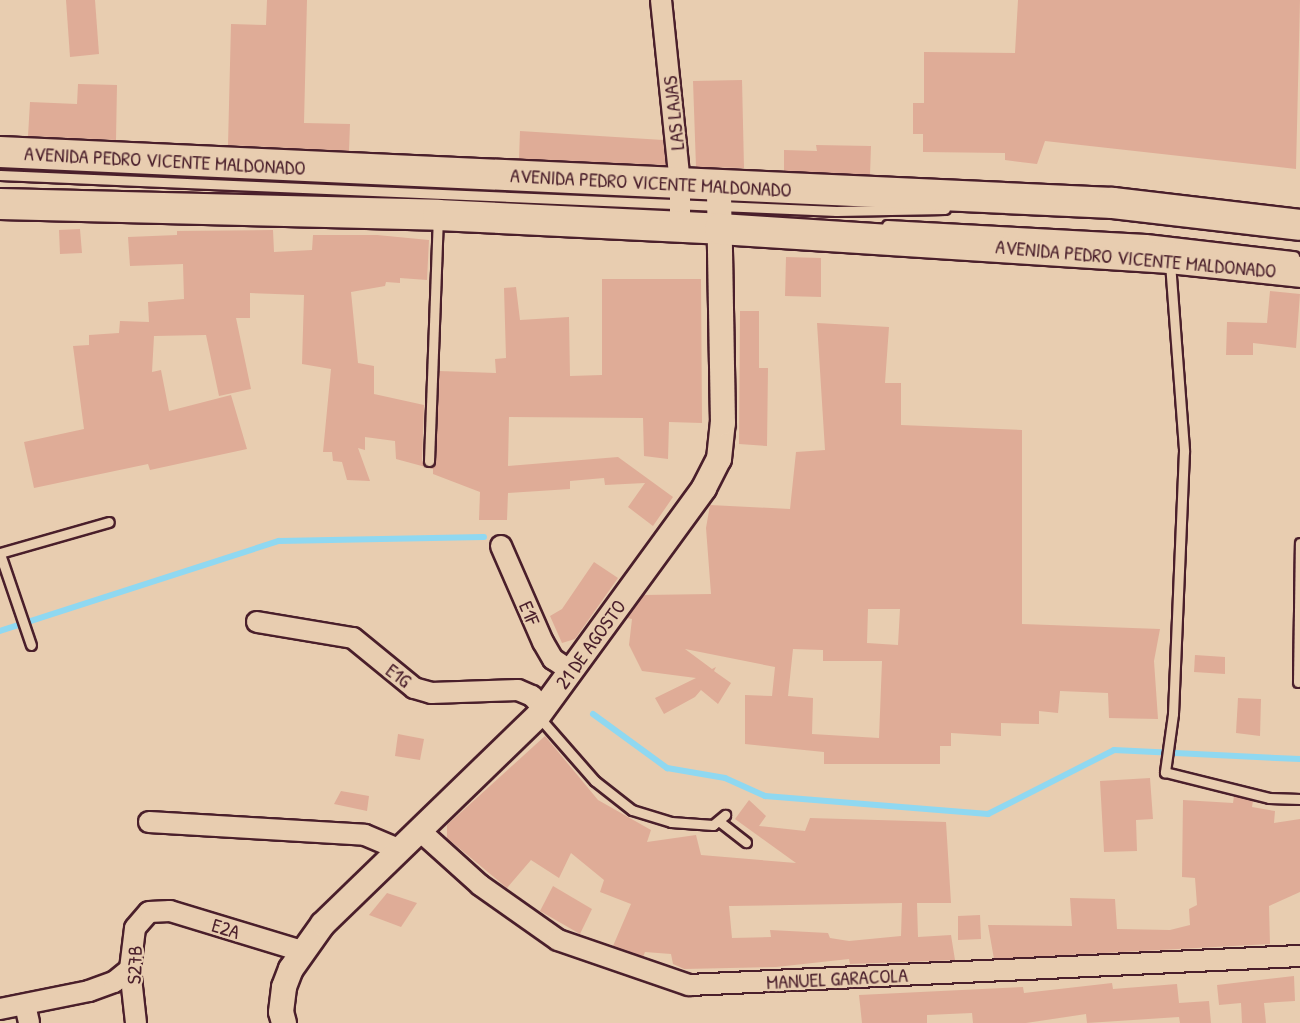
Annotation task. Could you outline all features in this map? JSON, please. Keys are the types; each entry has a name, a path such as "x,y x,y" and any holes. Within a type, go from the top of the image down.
{"main road":[{"name":"AVENIDA PEDRO VICENTE MALDONADO","path":"0,152 719,210 1300,272"},
{"name":"AVENIDA PEDRO VICENTE MALDONADO","path":"0,204 438,215 680,208 719,210 1113,203 1300,225"}],"street":[{"name":"LAS LAJAS","path":"661,0 680,208"},
{"name":"21 DE AGOSTO","path":"284,1023 281,1005 284,987 302,951 346,899 541,713 704,488 719,459 723,423 719,210"},
{"name":"E1F","path":"501,546 543,642 554,659 571,671"},
{"name":"E1G","path":"257,622 353,638 414,688 431,693 518,690 532,696 541,713"},
{"path":"149,822 365,835 398,849"},
{"name":"MANUEL GARACOLA","path":"419,830 480,885 558,940 689,985 1297,955"},
{"name":"E2A","path":"149,912 170,911 302,951"},
{"name":"S27B","path":"136,1023 130,969 135,928 149,912"},
{"path":"0,1009 27,1014 114,982 130,969"}],"lane":[{"path":"0,175 680,208"},
{"path":"0,193 151,202 680,208"},
{"path":"719,210 892,212 958,208"},
{"path":"719,210 801,223"},
{"path":"429,461 438,215"},
{"path":"1139,218 1196,225"},
{"path":"881,225 1146,239 1300,257"},
{"path":"1170,258 1184,451 1173,714 1165,772 1269,798 1300,800"},
{"path":"31,645 0,554 109,522"},
{"path":"1298,682 1300,543"},
{"path":"0,590 10,586"},
{"path":"541,713 595,781 632,810 670,822 713,825 722,819 746,843"}],"building":[{"path":"66,0 95,0 99,54 70,57"},
{"path":"267,0 307,0 304,123 350,124 349,151 228,145 231,24 266,25"},
{"path":"1018,0 1300,0 1296,169 1045,141 1037,164 1005,160 1005,153 923,152 923,134 913,134 913,103 924,103 924,52 1015,53"},
{"path":"742,80 744,168 696,167 693,81"},
{"path":"78,84 117,85 116,140 28,136 30,102 77,104"},
{"path":"520,131 663,140 666,165 519,159"},
{"path":"816,145 871,146 870,175 784,171 784,150 817,151"},
{"path":"80,229 82,253 60,254 59,230"},
{"path":"273,230 274,252 312,250 313,235 377,235 429,240 427,280 400,278 400,283 386,282 385,286 351,292 358,363 374,366 374,394 424,405 422,461 428,468 396,459 395,441 365,437 365,450 358,448 370,481 347,480 342,462 333,461 332,452 323,452 331,369 302,364 304,295 250,293 250,318 236,318 251,389 219,396 206,335 154,336 152,372 161,370 169,411 231,395 247,449 150,470 148,464 34,488 24,442 84,429 73,346 89,345 89,335 119,333 120,321 149,322 148,302 184,299 183,264 130,266 128,237 177,235 177,231"},
{"path":"786,257 821,258 821,297 785,296"},
{"path":"602,279 701,279 702,423 669,422 668,459 644,456 643,418 509,417 508,466 618,457 673,497 653,526 628,507 645,483 605,485 604,478 570,481 570,489 508,493 507,520 479,520 480,492 433,474 433,469 428,468 436,461 439,371 496,373 495,359 506,358 504,288 516,287 520,320 569,317 570,376 602,375"},
{"path":"1270,291 1300,294 1296,348 1253,343 1253,355 1226,355 1227,322 1267,323"},
{"path":"740,311 759,311 759,368 768,368 767,446 739,444"},
{"path":"817,323 889,327 885,383 901,383 901,425 1022,430 1022,624 1160,629 1154,661 1158,719 1109,718 1108,693 1060,691 1058,713 1039,711 1039,724 1001,723 1001,736 951,733 951,746 940,746 940,764 824,764 824,752 745,744 745,695 772,696 775,667 685,649 712,669 716,667 714,671 731,683 718,704 701,690 695,697 664,714 655,698 696,678 642,671 629,645 632,619 627,618 643,595 711,594 706,528 710,505 790,509 796,452 825,450","holes":["868,609 900,609 898,645 867,643","793,649 823,650 823,661 882,661 879,738 812,734 813,698 788,696"]},
{"path":"594,562 618,578 575,639 562,643 550,616 562,609"},
{"path":"1195,655 1225,657 1225,674 1194,672"},
{"path":"1238,698 1261,699 1260,736 1236,733"},
{"path":"398,734 424,739 420,760 395,756"},
{"path":"545,736 598,800 651,830 647,842 696,835 701,855 796,863 735,819 749,800 766,816 759,826 805,831 810,818 946,822 951,903 917,903 918,937 951,935 955,960 850,964 849,959 776,967 684,969 673,964 671,954 645,952 643,957 613,946 631,904 600,892 604,880 571,853 559,878 531,860 507,888 447,838 447,825","holes":["902,903 901,936 849,941 830,938 828,933 770,930 771,937 732,938 729,906"]},
{"path":"1150,778 1153,819 1136,820 1137,851 1104,852 1100,781"},
{"path":"341,791 369,796 367,811 334,804"},
{"path":"1234,796 1253,801 1252,807 1275,811 1274,823 1300,819 1300,892 1269,906 1270,944 994,959 988,925 1072,926 1070,898 1115,899 1117,929 1170,930 1190,925 1189,909 1197,905 1195,878 1182,877 1183,800 1233,803"},
{"path":"553,886 592,909 580,934 540,911"},
{"path":"387,893 417,903 401,927 369,915"},
{"path":"980,915 981,939 958,940 958,916"},
{"path":"1294,976 1295,1001 1264,1003 1266,1023 1242,1023 1241,1003 1219,1005 1217,985"},
{"path":"1112,983 1113,989 1177,984 1179,1003 1209,1001 1211,1023 1180,1023 1179,1017 1087,1023 1086,1014 1026,1023 973,1023 972,1013 927,1015 927,1023 862,1023 859,995 1023,987 1024,993"}],"waterway":[{"path":"0,631 279,541 484,537"},
{"path":"593,714 667,768 725,778 765,796 988,814 1114,750 1300,759"}]}
